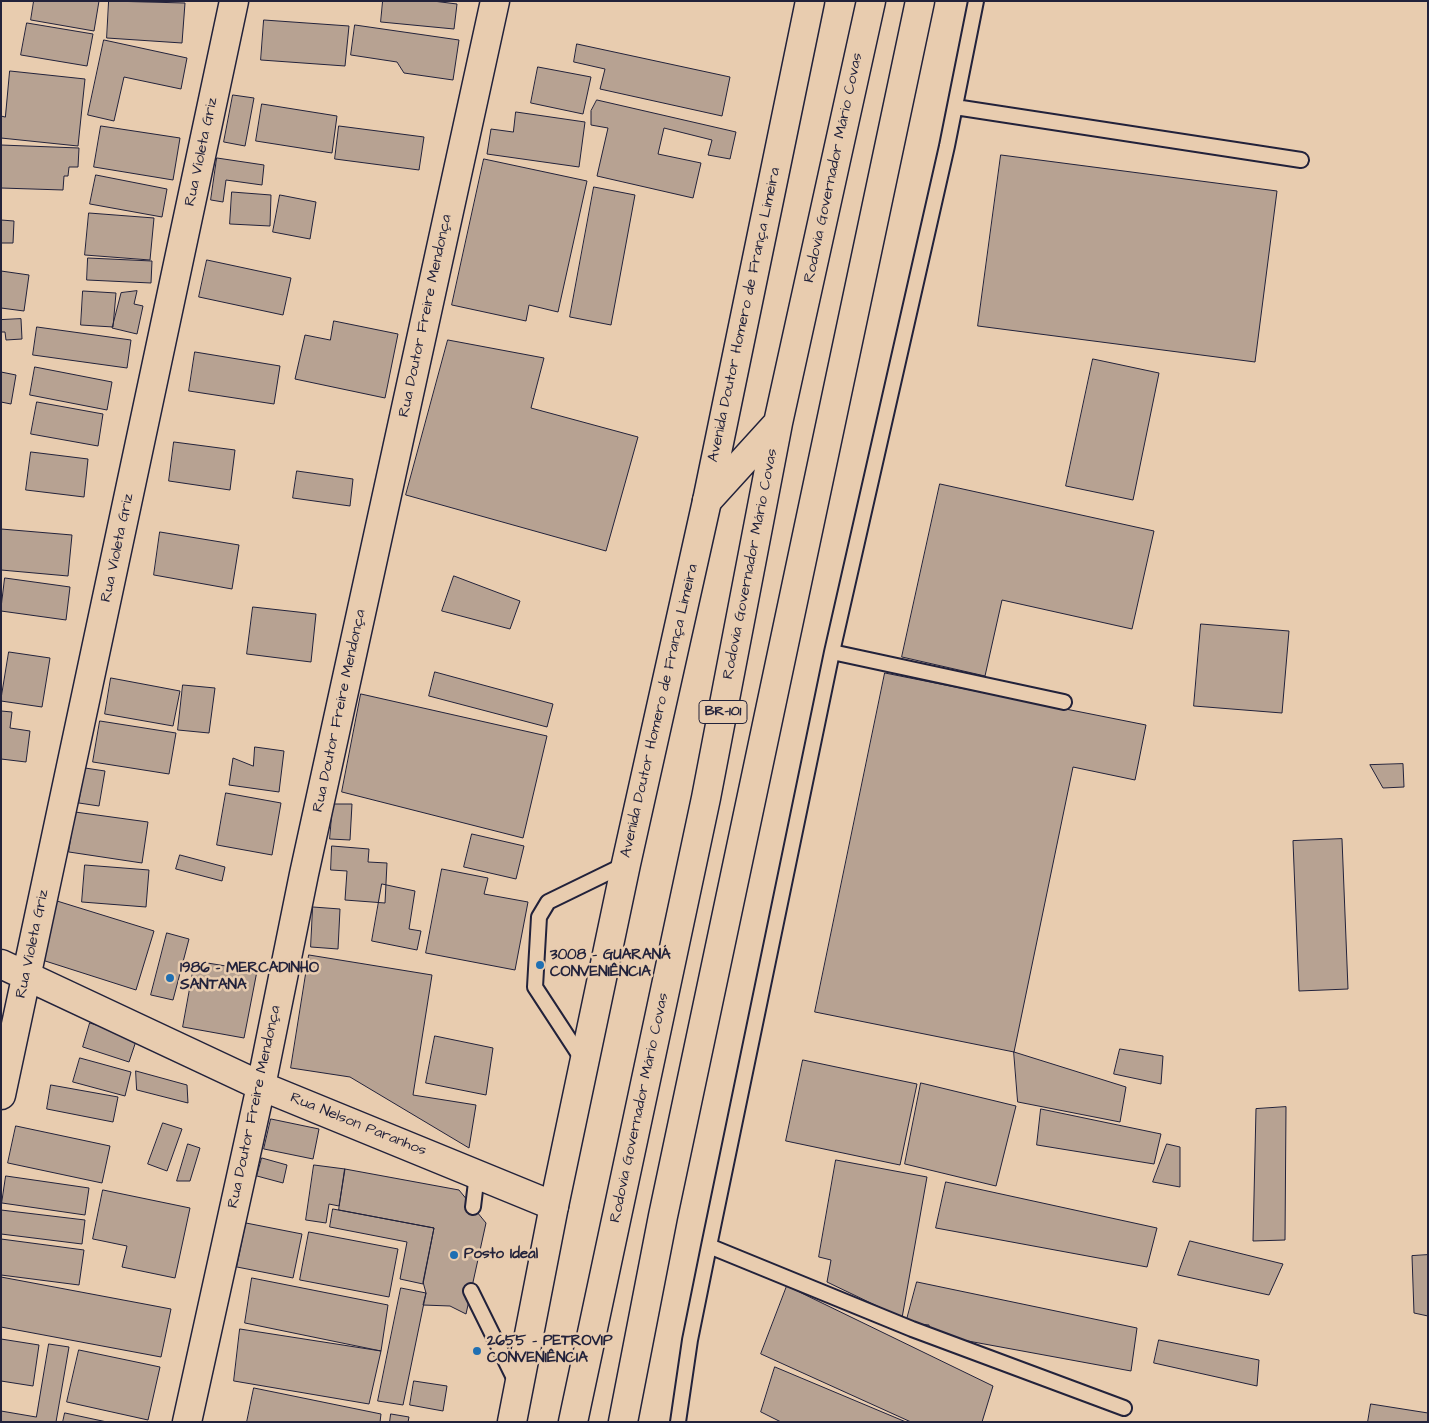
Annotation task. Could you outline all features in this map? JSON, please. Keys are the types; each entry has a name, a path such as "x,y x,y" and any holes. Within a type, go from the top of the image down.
{"main road":[{"name":"Rua Violeta Griz","path":"1,1095 234,1"},
{"name":"Rua Doutor Freire Mendonça","path":"187,1422 261,1086 304,874 495,1"},
{"name":"Avenida Doutor Homero de França Limeira","path":"512,1422 584,1062 707,501 810,1"},
{"name":"Rodovia Governador Mário Covas","path":"573,1422 706,798 778,423 871,1"},
{"name":"BR-101","path":"624,1422 665,1206 920,1"},
{"path":"707,501 778,423"},
{"name":"Rua Nelson Paranhos","path":"1,964 261,1086 554,1206"}],"lane":[{"path":"678,1422 690,1340 832,652 955,106 976,1"},
{"path":"955,106 1301,160"},
{"path":"832,652 1064,702"},
{"path":"584,1062 535,987 539,917 548,902 626,864"},
{"path":"473,1207 477,1174"},
{"path":"709,1246 912,1329 1124,1408"},
{"path":"471,1291 519,1387"}],"building":[{"path":"34,1 99,1 94,31 31,20"},
{"path":"109,1 185,3 182,43 107,38"},
{"path":"383,1 433,1 457,4 454,29 381,22"},
{"path":"264,20 349,26 345,66 261,60"},
{"path":"27,23 93,34 87,66 21,55"},
{"path":"355,25 459,40 453,80 404,73 397,62 351,55"},
{"path":"104,40 187,58 181,89 124,77 114,121 88,115"},
{"path":"577,44 730,77 722,116 600,89 605,69 574,62"},
{"path":"538,67 591,77 583,114 531,103"},
{"path":"10,71 85,79 78,146 1,138 1,116 5,117"},
{"path":"233,95 254,98 245,146 224,142"},
{"path":"597,100 736,132 730,159 708,155 712,140 664,128 658,154 701,163 693,198 597,176 608,128 591,125 591,111"},
{"path":"262,104 337,116 332,153 256,141"},
{"path":"516,112 585,122 579,167 487,154 491,129 513,132"},
{"path":"101,126 180,138 173,180 94,167"},
{"path":"339,126 424,137 419,170 335,159"},
{"path":"1,145 79,148 78,167 69,167 68,176 64,176 63,190 1,188"},
{"path":"1001,155 1277,191 1255,362 978,326"},
{"path":"217,158 264,165 262,185 226,180 223,202 211,200"},
{"path":"484,159 587,181 558,312 529,305 526,321 452,305"},
{"path":"96,175 167,189 162,217 90,204"},
{"path":"594,187 635,195 611,325 570,317"},
{"path":"232,192 271,195 270,226 230,224"},
{"path":"280,195 316,202 310,239 273,232"},
{"path":"89,213 154,218 150,260 85,255"},
{"path":"1,220 14,221 13,243 1,243"},
{"path":"88,258 152,261 151,283 87,280"},
{"path":"207,260 291,278 283,315 199,297"},
{"path":"1,271 29,275 24,311 1,308"},
{"path":"83,291 116,293 113,327 81,325"},
{"path":"137,291 134,304 143,306 137,334 112,328 121,293"},
{"path":"21,319 22,339 6,340 5,332 1,332 1,320"},
{"path":"334,321 398,334 385,398 295,379 305,335 330,340"},
{"path":"37,327 131,340 127,368 33,355"},
{"path":"448,340 544,358 531,408 638,437 606,551 406,495"},
{"path":"195,352 280,366 274,404 189,391"},
{"path":"1093,359 1159,373 1133,500 1066,486"},
{"path":"35,367 112,382 107,410 30,395"},
{"path":"1,372 16,375 11,404 1,402"},
{"path":"37,402 103,414 98,446 31,434"},
{"path":"174,442 235,450 230,490 169,481"},
{"path":"31,452 88,459 84,497 26,490"},
{"path":"297,471 353,479 350,506 293,498"},
{"path":"940,484 1154,531 1132,629 1002,600 985,676 902,657"},
{"path":"1,529 72,535 68,576 1,570"},
{"path":"160,532 239,545 232,589 154,575"},
{"path":"454,576 520,601 510,629 442,611"},
{"path":"5,578 70,587 66,620 1,611"},
{"path":"253,607 316,614 311,662 247,654"},
{"path":"1201,624 1289,631 1282,713 1194,706"},
{"path":"9,652 50,658 42,707 1,701"},
{"path":"435,672 553,704 547,727 429,696"},
{"path":"885,673 1146,725 1135,780 1073,767 1014,1052 815,1012"},
{"path":"111,678 180,691 173,726 105,714"},
{"path":"183,685 215,688 209,733 178,730"},
{"path":"361,694 547,736 523,838 342,792"},
{"path":"1,711 12,712 10,728 30,731 26,762 1,759"},
{"path":"100,721 176,733 169,774 93,762"},
{"path":"255,747 284,751 279,792 229,785 233,758 253,766"},
{"path":"1403,764 1404,787 1383,788 1370,765"},
{"path":"85,768 105,771 99,806 79,803"},
{"path":"226,793 281,803 272,855 217,845"},
{"path":"333,804 352,804 350,840 330,839"},
{"path":"75,812 148,822 142,863 69,852"},
{"path":"472,834 524,846 516,879 464,867"},
{"path":"1342,839 1348,989 1299,991 1293,841"},
{"path":"332,846 369,849 368,862 387,863 385,903 345,900 347,871 331,870"},
{"path":"180,855 225,867 222,881 176,869"},
{"path":"85,865 149,870 146,907 82,902"},
{"path":"442,869 488,878 484,894 528,902 515,970 426,953"},
{"path":"382,884 415,891 409,929 421,931 417,950 372,941"},
{"path":"57,901 154,931 136,990 39,959"},
{"path":"313,907 340,909 338,949 311,947"},
{"path":"167,933 189,939 173,1000 151,995"},
{"path":"309,955 432,975 413,1095 476,1105 469,1148 350,1077 291,1068"},
{"path":"195,961 257,971 244,1038 183,1027"},
{"path":"90,1023 137,1038 129,1062 83,1047"},
{"path":"435,1036 493,1048 486,1095 426,1083"},
{"path":"1120,1049 1163,1056 1161,1084 1114,1074"},
{"path":"1014,1052 1126,1087 1120,1122 1018,1102"},
{"path":"80,1058 131,1072 125,1096 73,1082"},
{"path":"803,1060 917,1084 900,1165 786,1141"},
{"path":"136,1071 187,1085 188,1103 137,1090"},
{"path":"921,1083 1016,1106 996,1186 905,1164"},
{"path":"51,1085 118,1097 113,1122 47,1109"},
{"path":"1286,1107 1285,1240 1253,1241 1256,1109"},
{"path":"1041,1109 1161,1134 1154,1164 1037,1145"},
{"path":"271,1119 319,1129 313,1159 264,1149"},
{"path":"163,1123 182,1129 167,1171 148,1164"},
{"path":"16,1126 110,1146 102,1183 8,1163"},
{"path":"188,1144 200,1148 190,1181 177,1181"},
{"path":"1167,1144 1180,1147 1180,1187 1153,1182"},
{"path":"262,1158 287,1165 283,1183 257,1176"},
{"path":"836,1160 927,1177 902,1318 827,1282 831,1260 819,1257"},
{"path":"314,1165 345,1169 339,1206 329,1204 326,1223 306,1220"},
{"name":"Posto Ideal","path":"345,1169 459,1190 486,1223 466,1314 450,1306 423,1305 426,1293 423,1282 434,1228 339,1210"},
{"path":"6,1176 89,1188 85,1215 2,1203"},
{"path":"946,1182 1157,1228 1147,1267 936,1228"},
{"path":"103,1190 190,1208 175,1278 122,1267 127,1246 93,1239"},
{"path":"333,1209 434,1228 423,1284 400,1279 407,1242 330,1227"},
{"path":"1,1210 85,1220 82,1244 1,1234"},
{"path":"246,1223 302,1234 293,1278 237,1267"},
{"path":"309,1232 398,1249 389,1297 300,1280"},
{"path":"1,1239 84,1250 79,1285 1,1275"},
{"path":"1190,1241 1283,1264 1269,1295 1178,1275"},
{"path":"1428,1255 1428,1316 1414,1313 1412,1256"},
{"path":"1,1277 171,1309 161,1357 1,1327"},
{"path":"252,1278 388,1305 381,1351 245,1323"},
{"path":"917,1282 1137,1328 1131,1371 930,1334 929,1325 906,1323"},
{"path":"787,1286 993,1386 982,1422 911,1422 761,1354"},
{"path":"401,1288 426,1293 403,1405 378,1401"},
{"path":"240,1329 381,1351 369,1404 234,1381"},
{"path":"1,1339 39,1345 33,1386 1,1381"},
{"path":"1159,1340 1259,1360 1257,1386 1154,1363"},
{"path":"49,1344 69,1347 56,1422 1,1422 1,1411 36,1417"},
{"path":"79,1350 160,1367 148,1420 67,1402"},
{"path":"775,1367 906,1422 781,1422 761,1412"},
{"path":"414,1381 447,1386 443,1411 410,1405"},
{"path":"254,1388 381,1414 380,1422 247,1422"},
{"path":"1371,1404 1428,1413 1428,1422 1368,1422"},
{"path":"65,1413 107,1422 63,1422"},
{"path":"391,1414 409,1417 408,1422 390,1422"}],"place":[{"name":"3008 - GUARANÁ CONVENIÊNCIA","path":"540,965"},
{"name":"1986 - MERCADINHO SANTANA","path":"170,978"},
{"name":"Posto Ideal","path":"454,1255"},
{"name":"2655 - PETROVIP CONVENIÊNCIA","path":"477,1351"}]}
